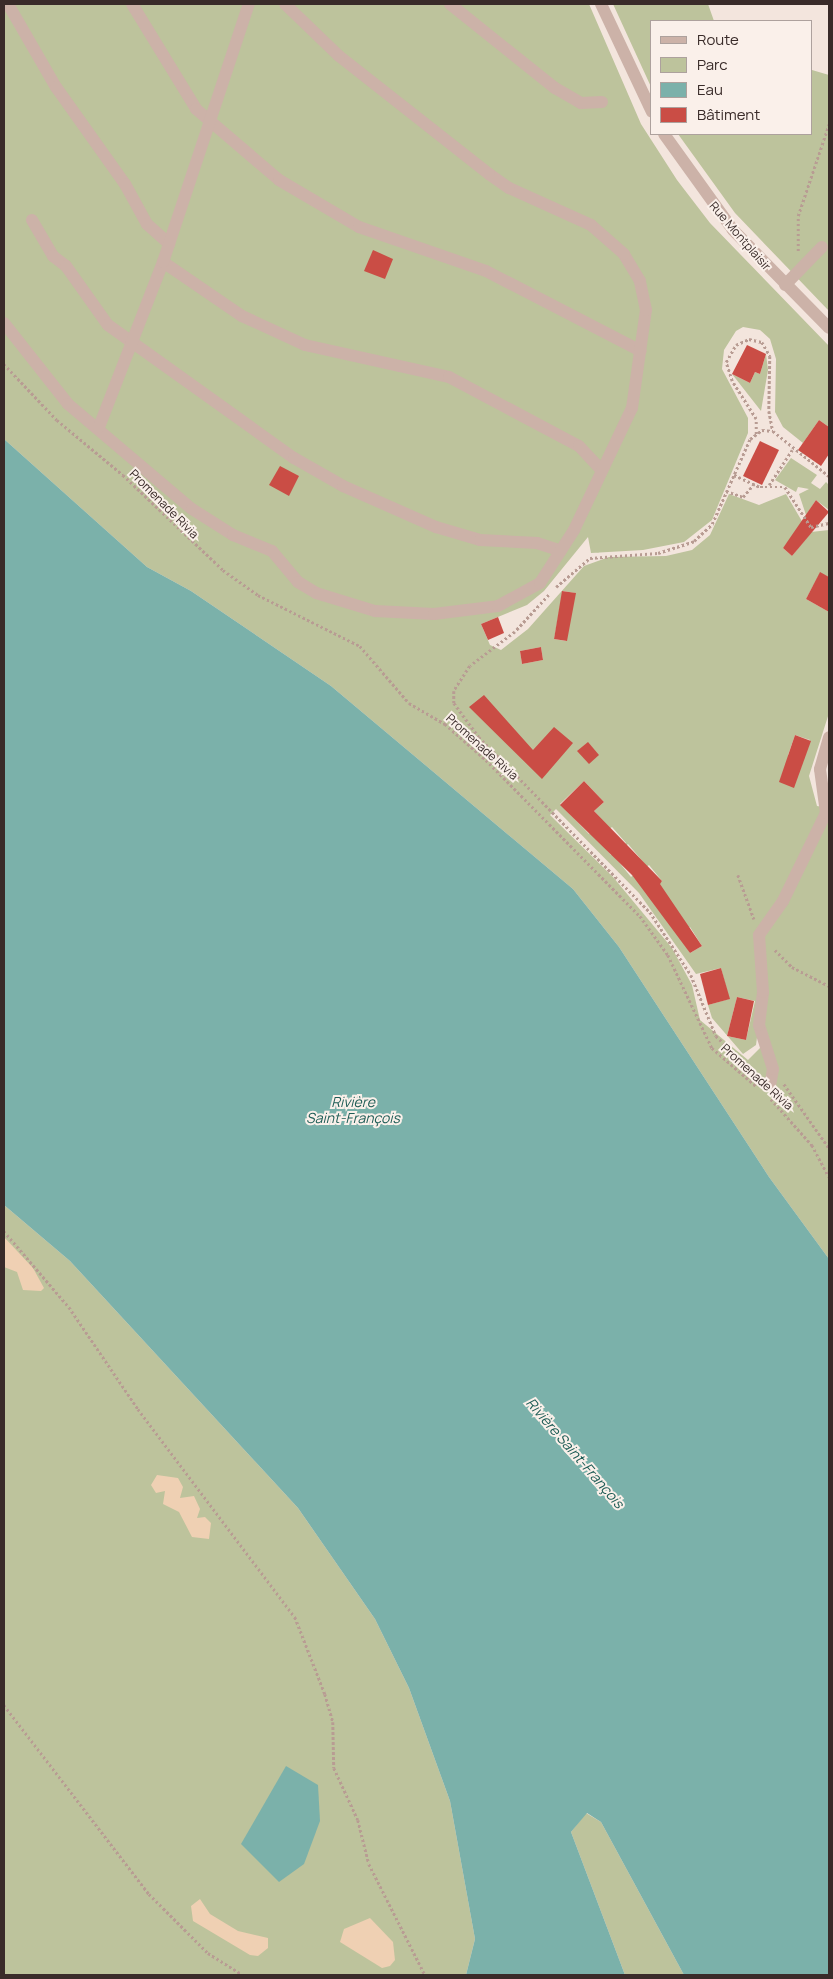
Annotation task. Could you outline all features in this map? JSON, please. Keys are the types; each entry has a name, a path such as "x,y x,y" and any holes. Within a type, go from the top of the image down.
{"street":[{"path":"8,4 56,87 126,184 147,224 169,244"},
{"path":"132,4 182,88 209,124 278,180 359,227 486,271 641,351"},
{"path":"99,427 163,262 249,4"},
{"path":"4,323 57,392 192,510 233,535 272,551 298,582 348,606 426,614 498,606 540,583 561,552 632,408 641,351 644,298 624,254 591,225 509,188 489,174 339,56 285,4"},
{"path":"450,4 555,88 581,103 602,102"},
{"path":"601,4 650,108"},
{"name":"Rue Montplaisir","path":"665,135 716,209 784,285 829,328"},
{"path":"32,220 53,256 66,266 96,313 294,458 343,486 464,537 537,543 561,552"},
{"path":"784,285 822,247"},
{"path":"163,262 242,316 305,345 449,377 579,446 602,470"},
{"path":"769,1089 759,1025 763,992 759,935 783,900 828,802 820,769 829,737"}],"path":[{"path":"805,263 795,244 798,216 829,124"},
{"path":"829,476 792,450 773,431 769,411 770,356 762,342 749,339 736,345 726,362 732,381 756,419 756,434 707,530 683,546 658,553 603,555 570,570 515,632 470,666 454,691 454,703 479,737 650,912 691,975 716,1036 769,1089 793,1092 829,1148"},
{"name":"Promenade Rivia","path":"4,364 50,414 123,474 223,570 258,595 360,646 409,702 445,724 486,760 640,916 668,955 712,1048 769,1089 812,1145 829,1177"},
{"path":"756,434 773,431"},
{"path":"768,485 792,450"},
{"path":"734,475 754,484 768,485 777,483 790,491 811,527 829,523"},
{"path":"726,491 743,497 754,484"},
{"path":"4,1231 69,1307 138,1409 295,1617 325,1694 333,1722 334,1768 358,1820 369,1864 425,1975"},
{"path":"4,1705 149,1894 208,1954 243,1975"}],"green space":[{"path":"4,4 589,4 641,124 677,180 710,223 829,346 829,427 819,420 803,443 783,427 775,412 776,359 770,339 760,330 743,327 736,331 724,350 722,369 748,418 748,433 712,520 684,542 643,550 591,553 588,537 544,591 527,605 481,624 490,645 501,650 528,629 584,566 609,557 666,556 692,550 710,535 729,494 759,505 786,494 803,523 783,548 792,556 811,532 829,530 829,577 820,573 806,599 829,612 829,713 809,776 817,806 829,808 829,1259 769,1177 619,947 573,889 331,686 191,591 147,567 4,439","holes":["563,591 575,593 566,641 554,639","541,647 543,660 522,664 520,651","795,735 810,740 802,760 788,755","584,781 604,802 594,811 603,821 589,834 560,804","556,809 639,893 696,974 721,968 729,999 708,1005 712,1018 727,1036 737,997 755,1001 746,1040 728,1036 743,1054 756,1045 758,1030 765,1043 748,1060 700,1020 692,985 672,948 613,877 550,815","612,827 626,843 611,855 597,838","628,844 645,864 631,877 614,856","649,865 662,881 648,893 634,877","690,927 702,946 690,953 679,934"]},
{"path":"613,4 708,4 714,20 650,20 650,85"},
{"path":"813,70 829,75 829,311 735,213 679,135 813,135"},
{"path":"766,354 768,370 761,411 732,374 750,383 755,372 760,374"},
{"path":"791,458 817,475 811,483 820,489 826,482 829,485 829,510 816,500 806,515 799,494 809,489 798,487 796,492 775,480"},
{"path":"4,1205 70,1261 298,1508 375,1619 409,1688 450,1801 475,1939 466,1975 4,1975"},
{"path":"586,1813 601,1822 684,1975 625,1975 571,1832"}],"sand":[{"path":"4,1237 33,1268 44,1288 41,1291 23,1290 17,1272 4,1267"},
{"path":"157,1475 178,1478 183,1487 180,1498 194,1496 200,1509 197,1518 205,1517 211,1523 209,1539 192,1537 179,1512 163,1504 165,1491 156,1493 151,1485"},
{"path":"200,1899 210,1914 238,1931 268,1938 268,1948 258,1956 250,1955 193,1921 191,1906"},
{"path":"370,1918 393,1942 395,1960 390,1966 382,1968 340,1942 344,1929"}],"water":[{"name":"Rivière Saint-François","path":"4,439 147,567 191,591 331,686 573,889 619,947 769,1177 829,1259 829,1975 684,1975 601,1822 587,1813 571,1832 625,1975 466,1975 475,1939 450,1801 409,1688 375,1619 298,1508 70,1261 4,1205"},
{"path":"286,1766 318,1785 320,1821 304,1864 279,1882 241,1844"}],"building":[{"path":"373,250 393,259 385,279 364,271"},
{"path":"747,345 766,354 760,374 755,372 750,383 732,374"},
{"path":"819,420 829,427 829,454 821,466 798,450"},
{"path":"760,441 779,450 762,485 743,476"},
{"path":"280,466 299,476 289,496 269,485"},
{"path":"816,500 829,512 792,556 783,548"},
{"path":"820,572 829,577 829,612 806,599"},
{"path":"562,591 576,593 567,641 554,639"},
{"path":"498,617 504,633 488,640 481,624"},
{"path":"541,647 543,660 522,664 520,651"},
{"path":"484,695 533,750 554,727 573,743 542,779 469,707"},
{"path":"795,735 811,741 794,788 779,782"},
{"path":"588,742 599,755 589,764 577,751"},
{"path":"584,781 604,802 594,811 662,881 660,884 702,946 690,953 632,875 560,805"},
{"path":"721,968 730,999 708,1005 700,974"},
{"path":"737,997 754,1001 746,1040 727,1036"}]}
